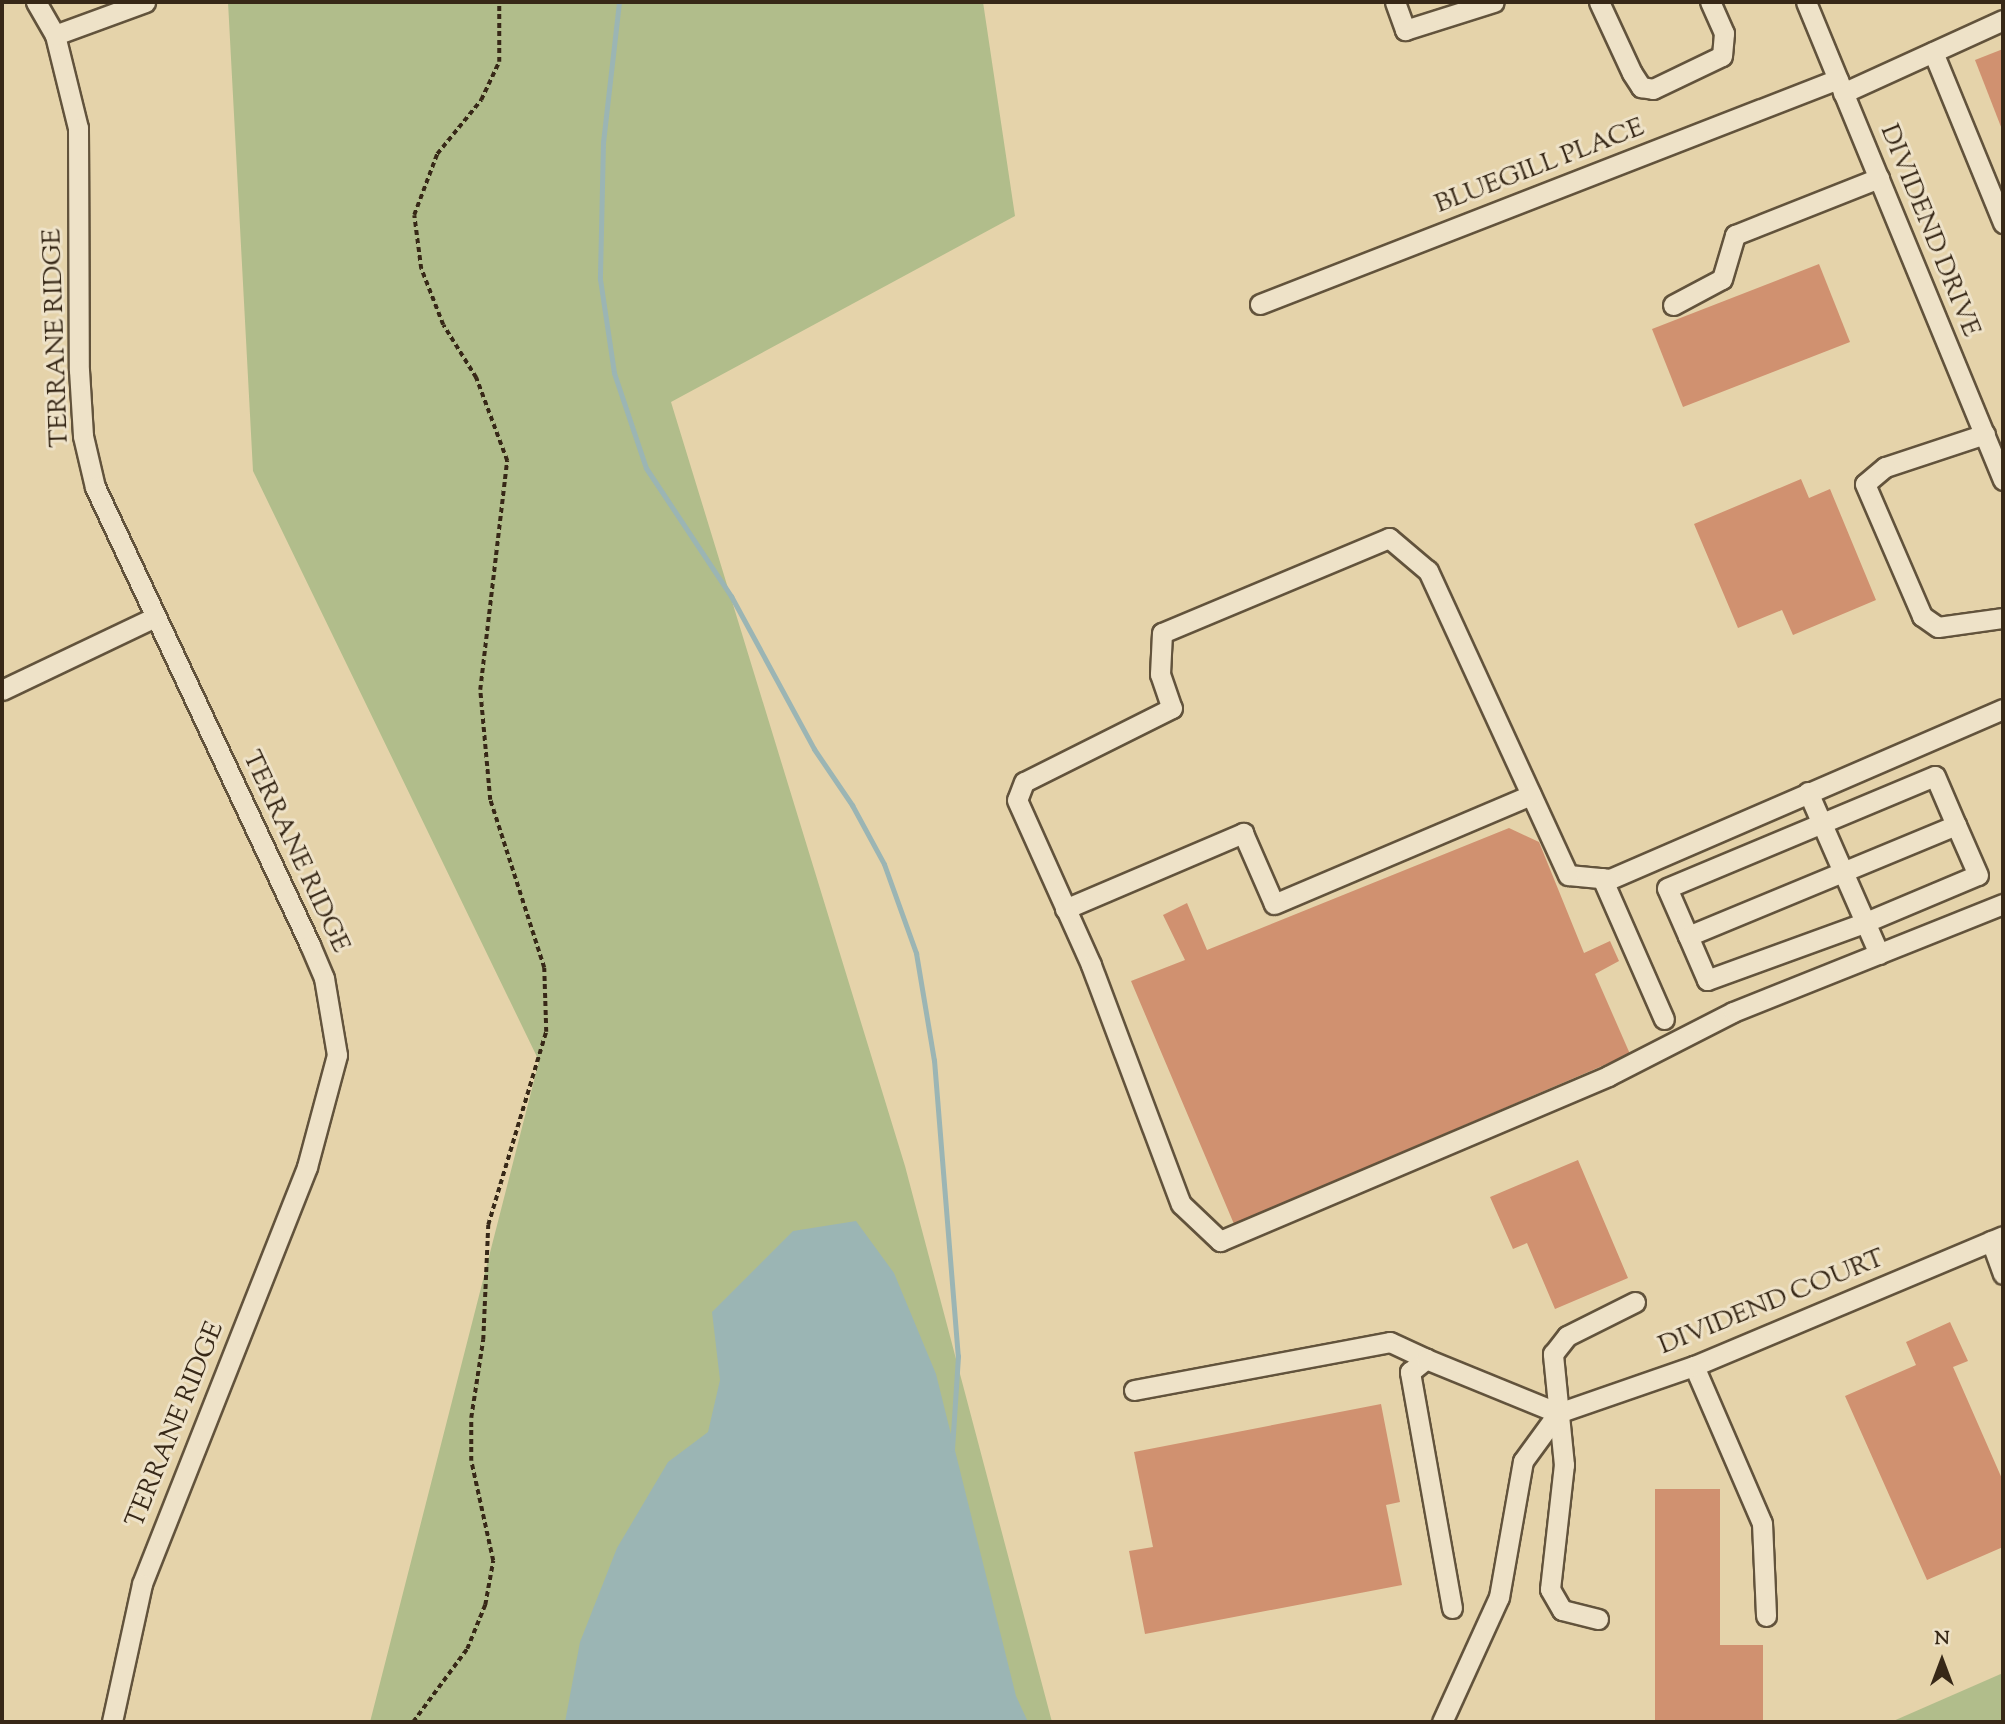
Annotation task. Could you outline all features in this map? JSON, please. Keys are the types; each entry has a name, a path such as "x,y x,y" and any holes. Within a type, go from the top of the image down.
{"street":[{"name":"TERRANE RIDGE","path":"36,2 55,35 78,128 83,436 95,487 324,978 337,1055 307,1167 142,1584 112,1722"},
{"path":"55,35 145,2"},
{"path":"1395,2 1405,30 1493,2"},
{"path":"1599,2 1632,73 1641,86 1653,89 1722,56 1724,33 1710,2"},
{"name":"DIVIDEND DRIVE","path":"1806,2 2003,480"},
{"name":"BLUEGILL PLACE","path":"1261,304 1933,52 2003,20"},
{"path":"1933,52 2003,223"},
{"path":"1673,305 1722,279 1735,235 1879,178"},
{"path":"1985,434 1885,467 1865,484 1922,616 1938,627 2003,618"},
{"path":"2003,709 1602,878 1568,875 1428,571 1389,538 1162,633 1160,674 1172,708 1024,782 1017,800 1065,909 1181,1204 1220,1241 1879,954 2003,904"},
{"path":"2,690 155,617"},
{"path":"1935,776 1978,875 1866,922 1707,981 1667,888 1822,823 1935,776"},
{"path":"1808,792 1879,954"},
{"path":"1065,909 1243,833 1274,904 1531,795"},
{"path":"1688,936 1956,825"},
{"path":"1602,878 1664,1019"},
{"path":"1997,1238 2003,1274"},
{"name":"DIVIDEND COURT","path":"1558,1413 1694,1366 1997,1238"},
{"path":"1598,1619 1562,1610 1550,1588 1564,1465 1553,1354 1567,1336 1634,1302"},
{"path":"1135,1390 1390,1342 1558,1413"},
{"path":"1426,1359 1410,1373 1452,1608"},
{"path":"1694,1366 1762,1522 1766,1616"},
{"path":"1442,1722 1499,1597 1523,1461 1558,1413"}],"path":[{"path":"412,1722 467,1649 487,1594 493,1561 471,1461 471,1418 483,1340 488,1225 546,1032 544,968 490,800 480,690 507,461 476,378 443,325 421,269 414,215 436,154 481,100 499,62 499,2"}],"green space":[{"path":"228,2 983,2 1015,216 671,402 905,1166 1052,1722 370,1722 539,1061 253,471"},
{"path":"2003,1673 2003,1722 1891,1722"}],"water":[{"path":"856,1221 894,1273 936,1374 1016,1696 1028,1722 565,1722 580,1642 617,1548 668,1462 708,1432 720,1380 712,1312 793,1231"}],"building":[{"path":"2003,49 2003,132 1975,60"},
{"path":"1819,264 1850,342 1683,407 1652,329"},
{"path":"1801,479 1809,498 1830,489 1876,600 1793,635 1782,610 1738,628 1694,524"},
{"path":"1509,828 1539,842 1584,953 1610,941 1619,961 1595,974 1630,1054 1234,1224 1131,981 1185,960 1163,915 1187,903 1207,950"},
{"path":"1578,1160 1628,1278 1555,1309 1527,1243 1513,1249 1490,1197"},
{"path":"1950,1322 1968,1361 1953,1367 2003,1481 2003,1547 1927,1580 1845,1396 1916,1365 1906,1342"},
{"path":"1381,1404 1400,1502 1386,1505 1402,1585 1145,1634 1129,1551 1153,1547 1134,1452"},
{"path":"1655,1489 1720,1489 1720,1645 1763,1645 1763,1722 1655,1722"}],"waterway":[{"path":"619,2 603,142 600,279 614,373 646,468 731,596 814,749 852,805 884,864 916,953 934,1060 958,1356 952,1449"}]}
